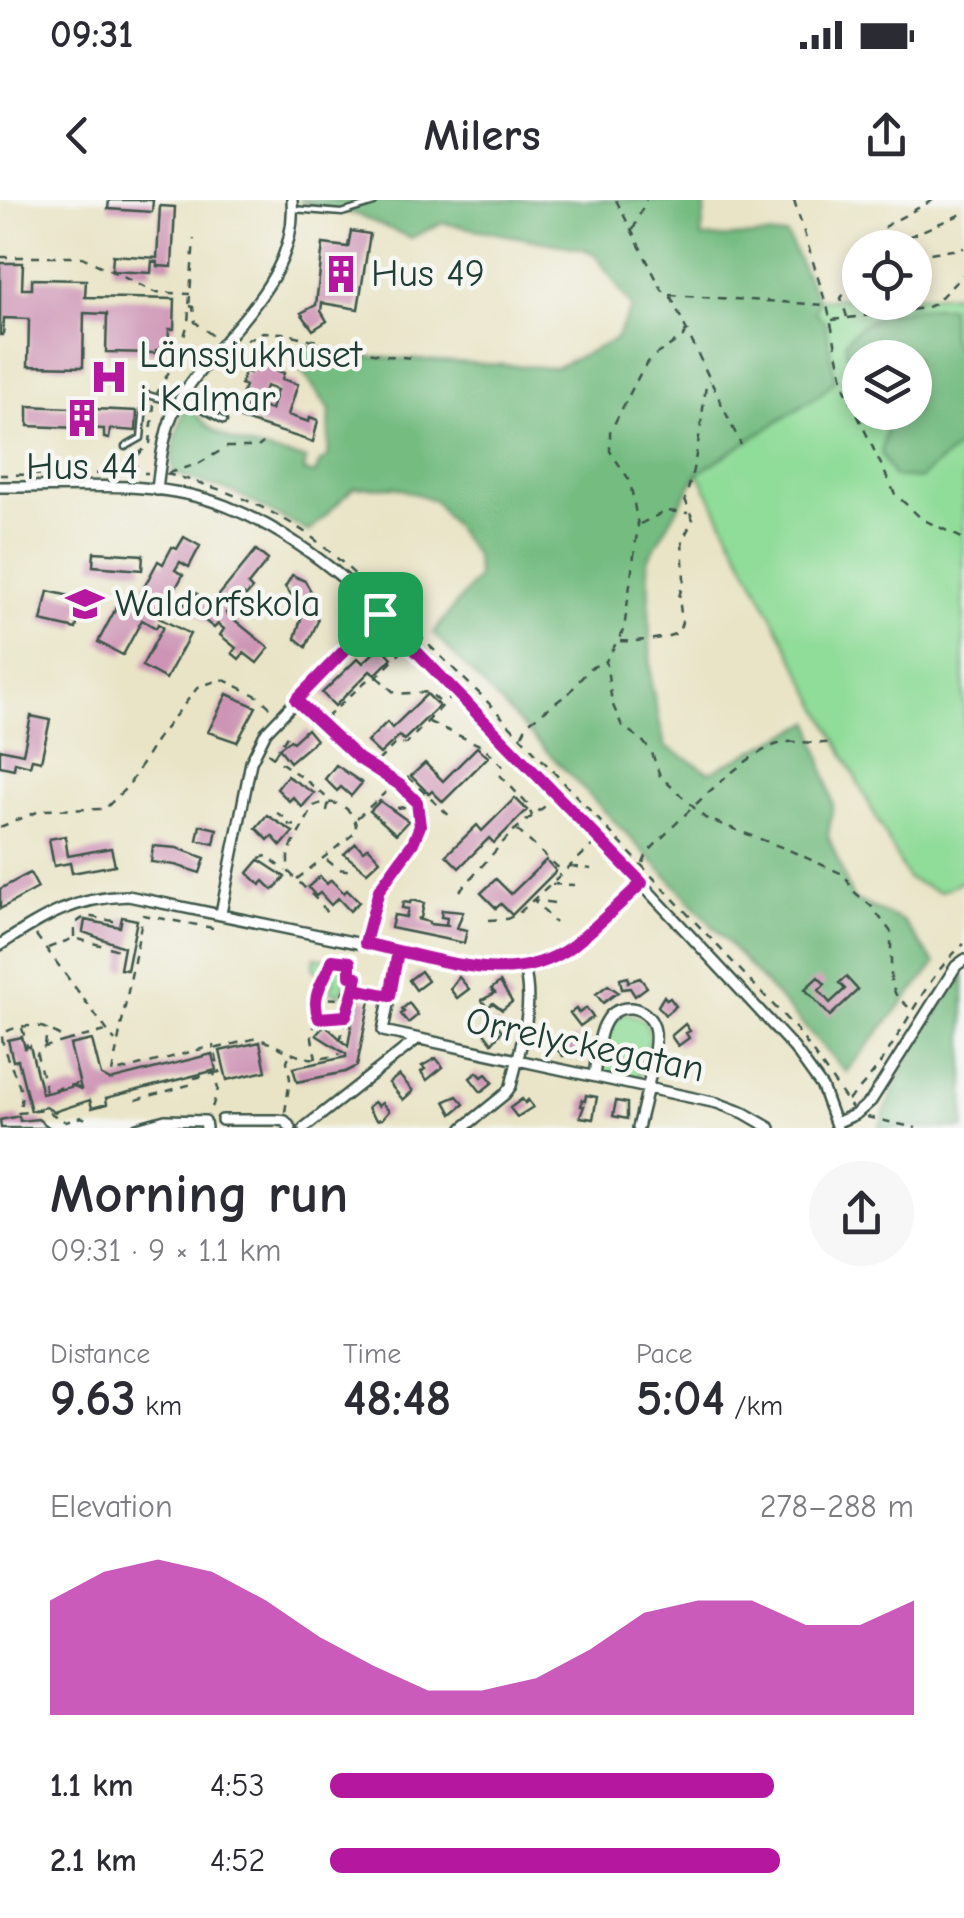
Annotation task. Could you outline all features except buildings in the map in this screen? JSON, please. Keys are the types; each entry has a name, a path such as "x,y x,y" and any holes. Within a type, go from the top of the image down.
{"street":[{"path":"158,490 179,400 276,273 287,245 292,204"},
{"path":"0,487 158,490 222,504 281,531 317,555 457,691 794,1048 822,1087 837,1126 871,1101 956,966 964,960"},
{"path":"221,913 250,762 280,716 380,614"},
{"path":"296,700 358,758 400,785 417,802 420,826 413,843 379,890 365,943"},
{"path":"0,945 74,903 128,896 483,969 524,968 574,945 642,883"},
{"path":"390,996 398,951"},
{"path":"463,1128 505,1094 529,1006 530,989 524,968"},
{"name":"Orrelyckegatan","path":"390,996 383,1031 647,1086 733,1108 770,1128"},
{"path":"594,1076 602,1026 607,1018 627,1008 650,1017 656,1035 638,1128"},
{"path":"304,1128 416,1040"},
{"path":"137,1128 165,1120 206,1123"},
{"path":"222,1120 288,1125"}],"lane":[{"path":"292,204 342,213 374,203"},
{"path":"125,447 142,438 145,394 179,400 224,421"}],"path":[{"path":"616,200 662,290 670,296 741,444"},
{"path":"632,232 646,200"},
{"path":"794,200 826,305 845,389 895,494 922,519 964,539"},
{"path":"882,230 933,200"},
{"path":"925,230 964,214"},
{"path":"134,473 139,454 150,443 156,395 179,354 192,294 194,238"},
{"path":"932,250 964,248"},
{"path":"0,257 82,257 154,292 192,294"},
{"path":"932,305 964,274"},
{"path":"670,296 826,305"},
{"path":"190,306 198,323"},
{"path":"830,320 842,319"},
{"path":"686,331 652,357 642,370 610,432 610,451 630,481 638,526 624,629 606,661 612,703 622,726 652,753 660,776 693,808 720,825 844,875 852,890 871,906 891,932 892,984 897,997 913,1011"},
{"path":"226,354 244,339 263,332 414,358"},
{"path":"617,641 666,639 679,632 679,596 684,579 682,541 693,520 685,500 695,471 696,436 710,381"},
{"path":"0,475 163,474 198,464 227,448 258,447 263,442"},
{"path":"638,526 666,511 690,514"},
{"path":"320,724 410,644"},
{"path":"521,737 528,723 568,693 590,668 606,661"},
{"path":"377,677 396,694 428,692 443,705"},
{"path":"0,827 42,810 105,810 129,784 156,738 198,687 222,679 259,697 280,716"},
{"path":"371,768 396,743 406,744 457,691"},
{"path":"428,721 484,747 506,770"},
{"path":"273,757 288,734"},
{"path":"833,742 788,742 769,748 738,767 648,852 642,866 797,1030 856,1114 916,1128"},
{"path":"258,747 329,801 349,809 356,819 356,832 297,879"},
{"path":"500,775 527,804 532,818"},
{"path":"400,785 408,776 453,819"},
{"path":"356,819 386,792"},
{"path":"460,891 516,829 557,795"},
{"path":"326,815 329,801"},
{"path":"288,871 288,853 301,826 314,806 329,801"},
{"path":"277,814 289,824 301,826"},
{"path":"516,829 564,872"},
{"path":"489,920 508,919 534,900 599,839"},
{"path":"260,858 267,856 288,871 330,919"},
{"path":"326,859 338,869 353,872"},
{"path":"570,866 592,868"},
{"path":"550,884 574,886"},
{"path":"534,900 554,904"},
{"path":"534,900 555,923"},
{"path":"136,1100 220,1072 213,1046 112,1072 143,915 213,928"},
{"path":"74,938 74,924 86,916 118,922"},
{"path":"29,926 116,1043"},
{"path":"46,949 74,938 119,950"},
{"path":"846,1101 874,1072 938,971 964,944"},
{"path":"317,998 340,999 350,976 350,962 332,960 329,971 322,976 317,998 315,1009 319,1018"},
{"path":"340,1041 357,977 350,976"},
{"path":"354,989 390,996"},
{"path":"319,1018 346,1016"},
{"path":"316,1059 311,1034 319,1018"},
{"path":"66,1040 47,1028 22,1026 1,1037 7,1064 20,1084 23,1102 18,1113 45,1110 66,1122 81,1117 89,1128"},
{"path":"22,1026 27,1046"},
{"path":"45,1048 47,1028"},
{"path":"77,1084 46,1091 36,1055 38,1049 107,1030"},
{"path":"214,1049 257,1038 290,1054 316,1059 340,1054"},
{"path":"288,1125 290,1054"},
{"path":"206,1123 218,1089 214,1073"}],"green space":[{"path":"298,200 706,200 701,238 787,235 818,300 815,312 825,322 835,379 822,393 698,473 648,559 651,684 665,746 710,772 811,722 833,804 828,836 853,899 903,921 935,964 846,1072 667,876 433,633 478,577 475,555 434,500 395,487 353,488 309,532 235,493 173,473 174,447 185,406 236,442 306,459 304,471 315,474 320,462 328,457 330,410 296,363 304,346 354,356 555,368 615,340 632,307 595,254 583,249 442,223 411,238 355,214"},
{"path":"964,294 964,359 951,339 949,307 932,308 932,295"},
{"path":"842,299 842,320 881,320 869,340 842,340 842,430 894,430 919,478 958,447 964,429 964,880 940,892 908,879 698,473 822,393 834,379 825,322 815,312 818,300"},
{"path":"932,307 950,307 951,339 964,359 964,429 958,447 919,479 893,476 881,453 886,430 932,430 932,340 847,340 871,320 932,320"},
{"path":"315,957 347,962 349,969 341,995 330,991 334,980 313,969"},
{"path":"964,975 964,1128 879,1128 915,1048"},
{"path":"627,1013 645,1021 648,1028 639,1078 602,1072 607,1032 616,1017"}],"place":[{"name":"Hus 49","path":"341,274"},
{"name":"Länssjukhuset i Kalmar","path":"109,377"},
{"name":"Hus 44","path":"82,418"},
{"name":"Waldorfskola","path":"85,604"}],"route":[{"path":"380,614 296,700 358,758 410,794 417,802 420,826 413,843 379,890 365,943 398,951 390,996 354,989 357,977 350,976 350,962 332,960 320,982 315,1009 319,1018 346,1016 354,989 384,995 390,996 398,951 483,969 540,964 574,945 642,883 380,614"}]}
